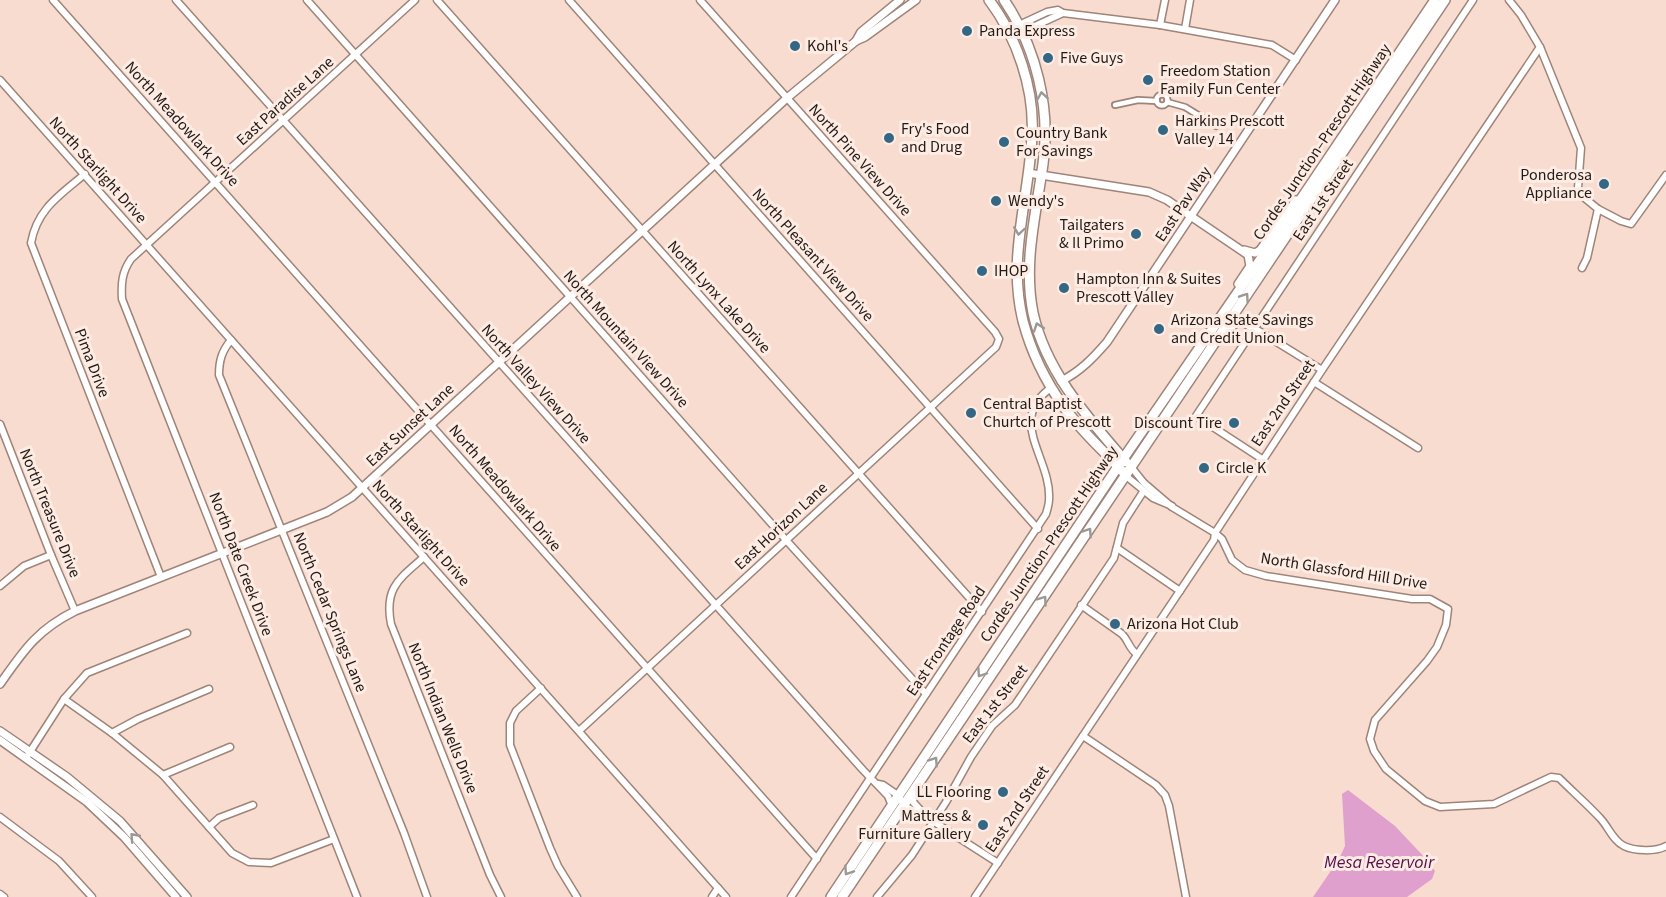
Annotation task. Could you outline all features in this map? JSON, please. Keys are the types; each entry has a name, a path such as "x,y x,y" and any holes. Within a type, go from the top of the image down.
{"main road":[{"path":"989,0 1014,45 1030,97 1033,134 1017,247 1017,270 1024,322 1033,348 1040,354 1050,374 1061,381"},
{"path":"1004,0 1020,28 1034,61 1043,105 1046,127 1030,248 1029,287 1034,315 1061,381"},
{"name":"Cordes Junction–Prescott Highway","path":"831,897 1121,463 1435,0"},
{"name":"Cordes Junction–Prescott Highway","path":"842,897 1445,0"},
{"path":"1186,386 1201,371 1232,324 1244,321 1254,328"},
{"name":"North Glassford Hill Drive","path":"1033,348 1064,408 1129,472"},
{"name":"North Glassford Hill Drive","path":"1061,381 1121,463"},
{"path":"1052,387 1061,390 1072,404 1080,408"}],"street":[{"name":"North Meadowlark Drive","path":"53,0 817,859"},
{"name":"North Valley View Drive","path":"176,0 716,606 878,784 888,796 892,806"},
{"name":"North Mountain View Drive","path":"307,0 786,540 926,694"},
{"name":"East Paradise Lane","path":"147,245 415,0"},
{"name":"North Lynx Lake Drive","path":"437,0 982,612"},
{"name":"North Pleasant View Drive","path":"569,0 1038,529"},
{"name":"North Pine View Drive","path":"700,0 999,339"},
{"path":"856,41 861,32 900,0"},
{"path":"856,41 916,0"},
{"path":"1160,25 1165,0"},
{"path":"1185,29 1190,0"},
{"name":"East Pav Way","path":"1061,381 1074,374 1092,359 1107,342 1335,0"},
{"name":"East 1st Street","path":"1262,459 1196,416 1473,0"},
{"path":"1509,0 1540,47 1581,148 1578,188 1581,195 1598,209 1631,224 1666,176"},
{"path":"1020,28 1062,13 1160,25 1272,45 1296,60"},
{"name":"East Sunset Lane","path":"0,684 26,647 55,621 75,611 327,512 352,497 786,98 856,41"},
{"name":"East 2nd Street","path":"975,897 1214,540 1215,532 1262,459 1540,47"},
{"name":"North Starlight Drive","path":"0,80 726,897"},
{"path":"1157,101 1158,96 1163,94 1167,97 1167,102"},
{"path":"1114,105 1138,100 1157,101 1162,105 1167,102 1185,107 1216,126"},
{"path":"1028,173 1149,192 1167,200 1241,249 1248,255 1250,266 1223,312"},
{"path":"1241,249 1255,253 1260,250 1293,202 1319,173"},
{"name":"Pima Drive","path":"85,174 43,212 36,222 32,243 161,577"},
{"path":"1582,268 1587,258 1598,209"},
{"name":"North Date Creek Drive","path":"147,245 124,268 122,299 357,897"},
{"path":"1254,328 1322,370"},
{"name":"East Horizon Lane","path":"579,731 996,347 999,339"},
{"name":"North Cedar Springs Lane","path":"231,340 221,355 219,375 283,529 404,833 427,897"},
{"path":"1314,382 1418,448"},
{"name":"East Frontage Road","path":"791,897 1046,514 1049,494 1030,423 1035,402 1052,387"},
{"name":"North Treasure Drive","path":"0,424 75,611"},
{"name":"North Glassford Hill Drive","path":"1129,472 1143,492 1161,504 1172,507"},
{"name":"North Glassford Hill Drive","path":"1129,472 1172,507 1215,532 1222,539 1232,560 1250,572 1412,599 1430,599 1448,609 1446,625 1437,647 1374,720 1370,739 1374,751 1386,769 1425,801 1440,807 1494,804 1551,777 1558,778 1601,819 1613,836 1624,846 1641,850 1662,849 1666,846"},
{"name":"East 1st Street","path":"877,897 912,855 931,819 970,757 992,726 1015,705 1114,558 1123,523 1143,492"},
{"path":"1117,548 1180,591"},
{"path":"0,586 24,566 51,555"},
{"name":"North Indian Wells Drive","path":"424,557 393,587 388,609 391,624 490,875 501,897"},
{"path":"1081,605 1122,634 1127,639 1131,650 1137,654"},
{"path":"28,755 64,699 87,673 187,633"},
{"path":"541,688 516,711 510,723 510,745 550,848 577,897"},
{"path":"112,733 138,718 210,689"},
{"path":"64,699 112,733 162,775 232,853 249,862 271,863 334,839"},
{"path":"0,731 87,802 187,897"},
{"path":"1083,736 1156,785 1165,795 1186,897"},
{"path":"0,740 28,755"},
{"path":"162,775 230,747"},
{"name":"North Valley View Drive","path":"878,784 899,796"},
{"path":"915,789 913,802 931,819"},
{"path":"899,796 904,806 931,819 998,863"},
{"path":"209,827 219,818 253,805"},
{"path":"0,817 59,861 92,897"},
{"path":"147,857 176,897"},
{"path":"712,897 718,888"}],"water":[{"name":"Mesa Reservoir","path":"1348,790 1395,826 1435,871 1432,879 1407,897 1313,897 1339,859 1345,846 1342,794"}],"place":[{"name":"Panda Express","path":"967,31"},
{"name":"Kohl's","path":"795,46"},
{"name":"Five Guys","path":"1048,58"},
{"name":"Freedom Station Family Fun Center","path":"1148,80"},
{"name":"Harkins Prescott Valley 14","path":"1163,130"},
{"name":"Fry's Food and Drug","path":"889,138"},
{"name":"Country Bank For Savings","path":"1004,142"},
{"name":"Ponderosa Appliance","path":"1604,184"},
{"name":"Wendy's","path":"996,201"},
{"name":"Tailgaters & Il Primo","path":"1136,234"},
{"name":"IHOP","path":"982,271"},
{"name":"Hampton Inn & Suites Prescott Valley","path":"1064,288"},
{"name":"Arizona State Savings and Credit Union","path":"1159,329"},
{"name":"Central Baptist Churtch of Prescott","path":"971,413"},
{"name":"Discount Tire","path":"1234,423"},
{"name":"Circle K","path":"1204,468"},
{"name":"Arizona Hot Club","path":"1115,624"},
{"name":"LL Flooring","path":"1003,792"},
{"name":"Mattress & Furniture Gallery","path":"983,825"}]}
